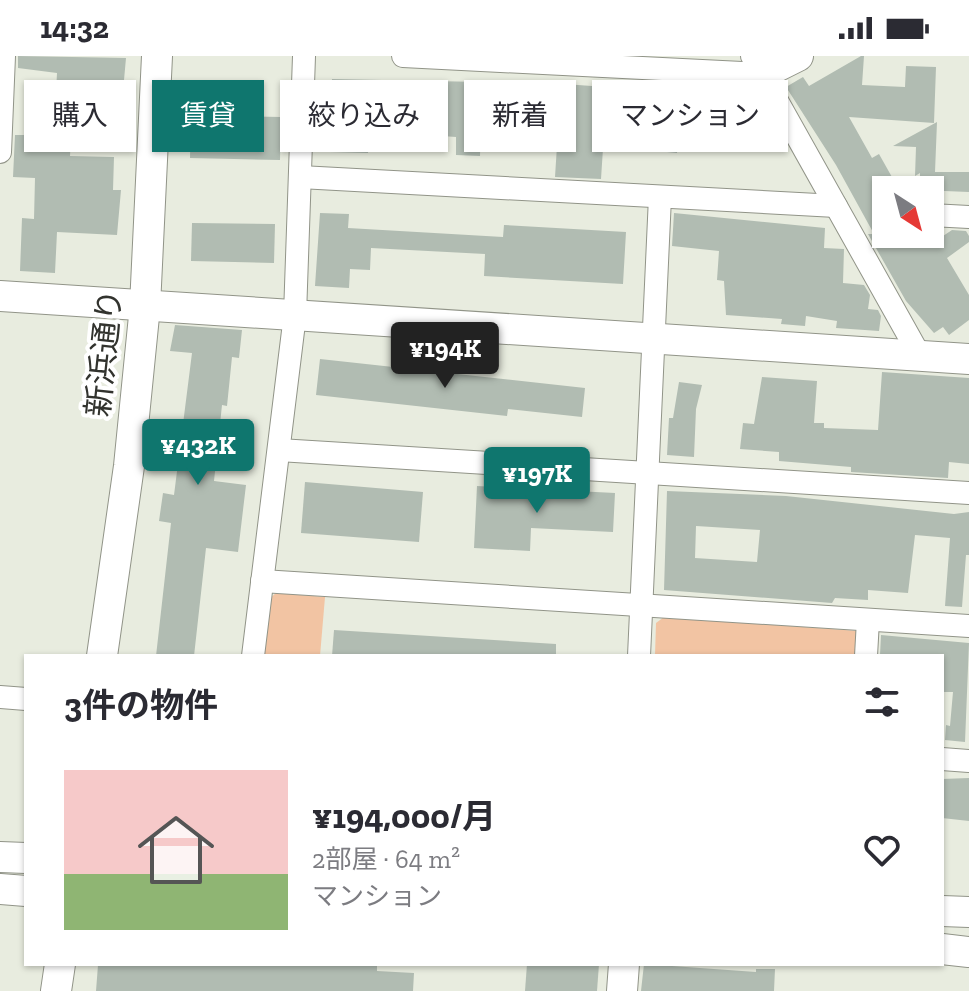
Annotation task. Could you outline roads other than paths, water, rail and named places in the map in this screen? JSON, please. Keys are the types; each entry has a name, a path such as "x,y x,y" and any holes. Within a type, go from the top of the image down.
{"street":[{"path":"0,152 4,56"},
{"name":"新浜通り","path":"102,654 129,466 145,306 157,56"},
{"path":"253,654 295,315 304,56"},
{"path":"403,56 757,65 798,56"},
{"path":"757,65 920,356"},
{"path":"300,177 836,206"},
{"path":"639,654 660,197"},
{"path":"944,216 969,217"},
{"path":"0,296 969,359"},
{"path":"279,450 969,493"},
{"path":"262,581 969,626"},
{"path":"866,654 868,620"},
{"path":"0,697 24,699"},
{"path":"944,759 969,761"},
{"path":"0,857 24,858"},
{"path":"0,889 24,891"},
{"path":"944,911 969,912"},
{"path":"944,949 969,952"},
{"path":"56,991 60,966"},
{"path":"622,991 624,966"}]}
